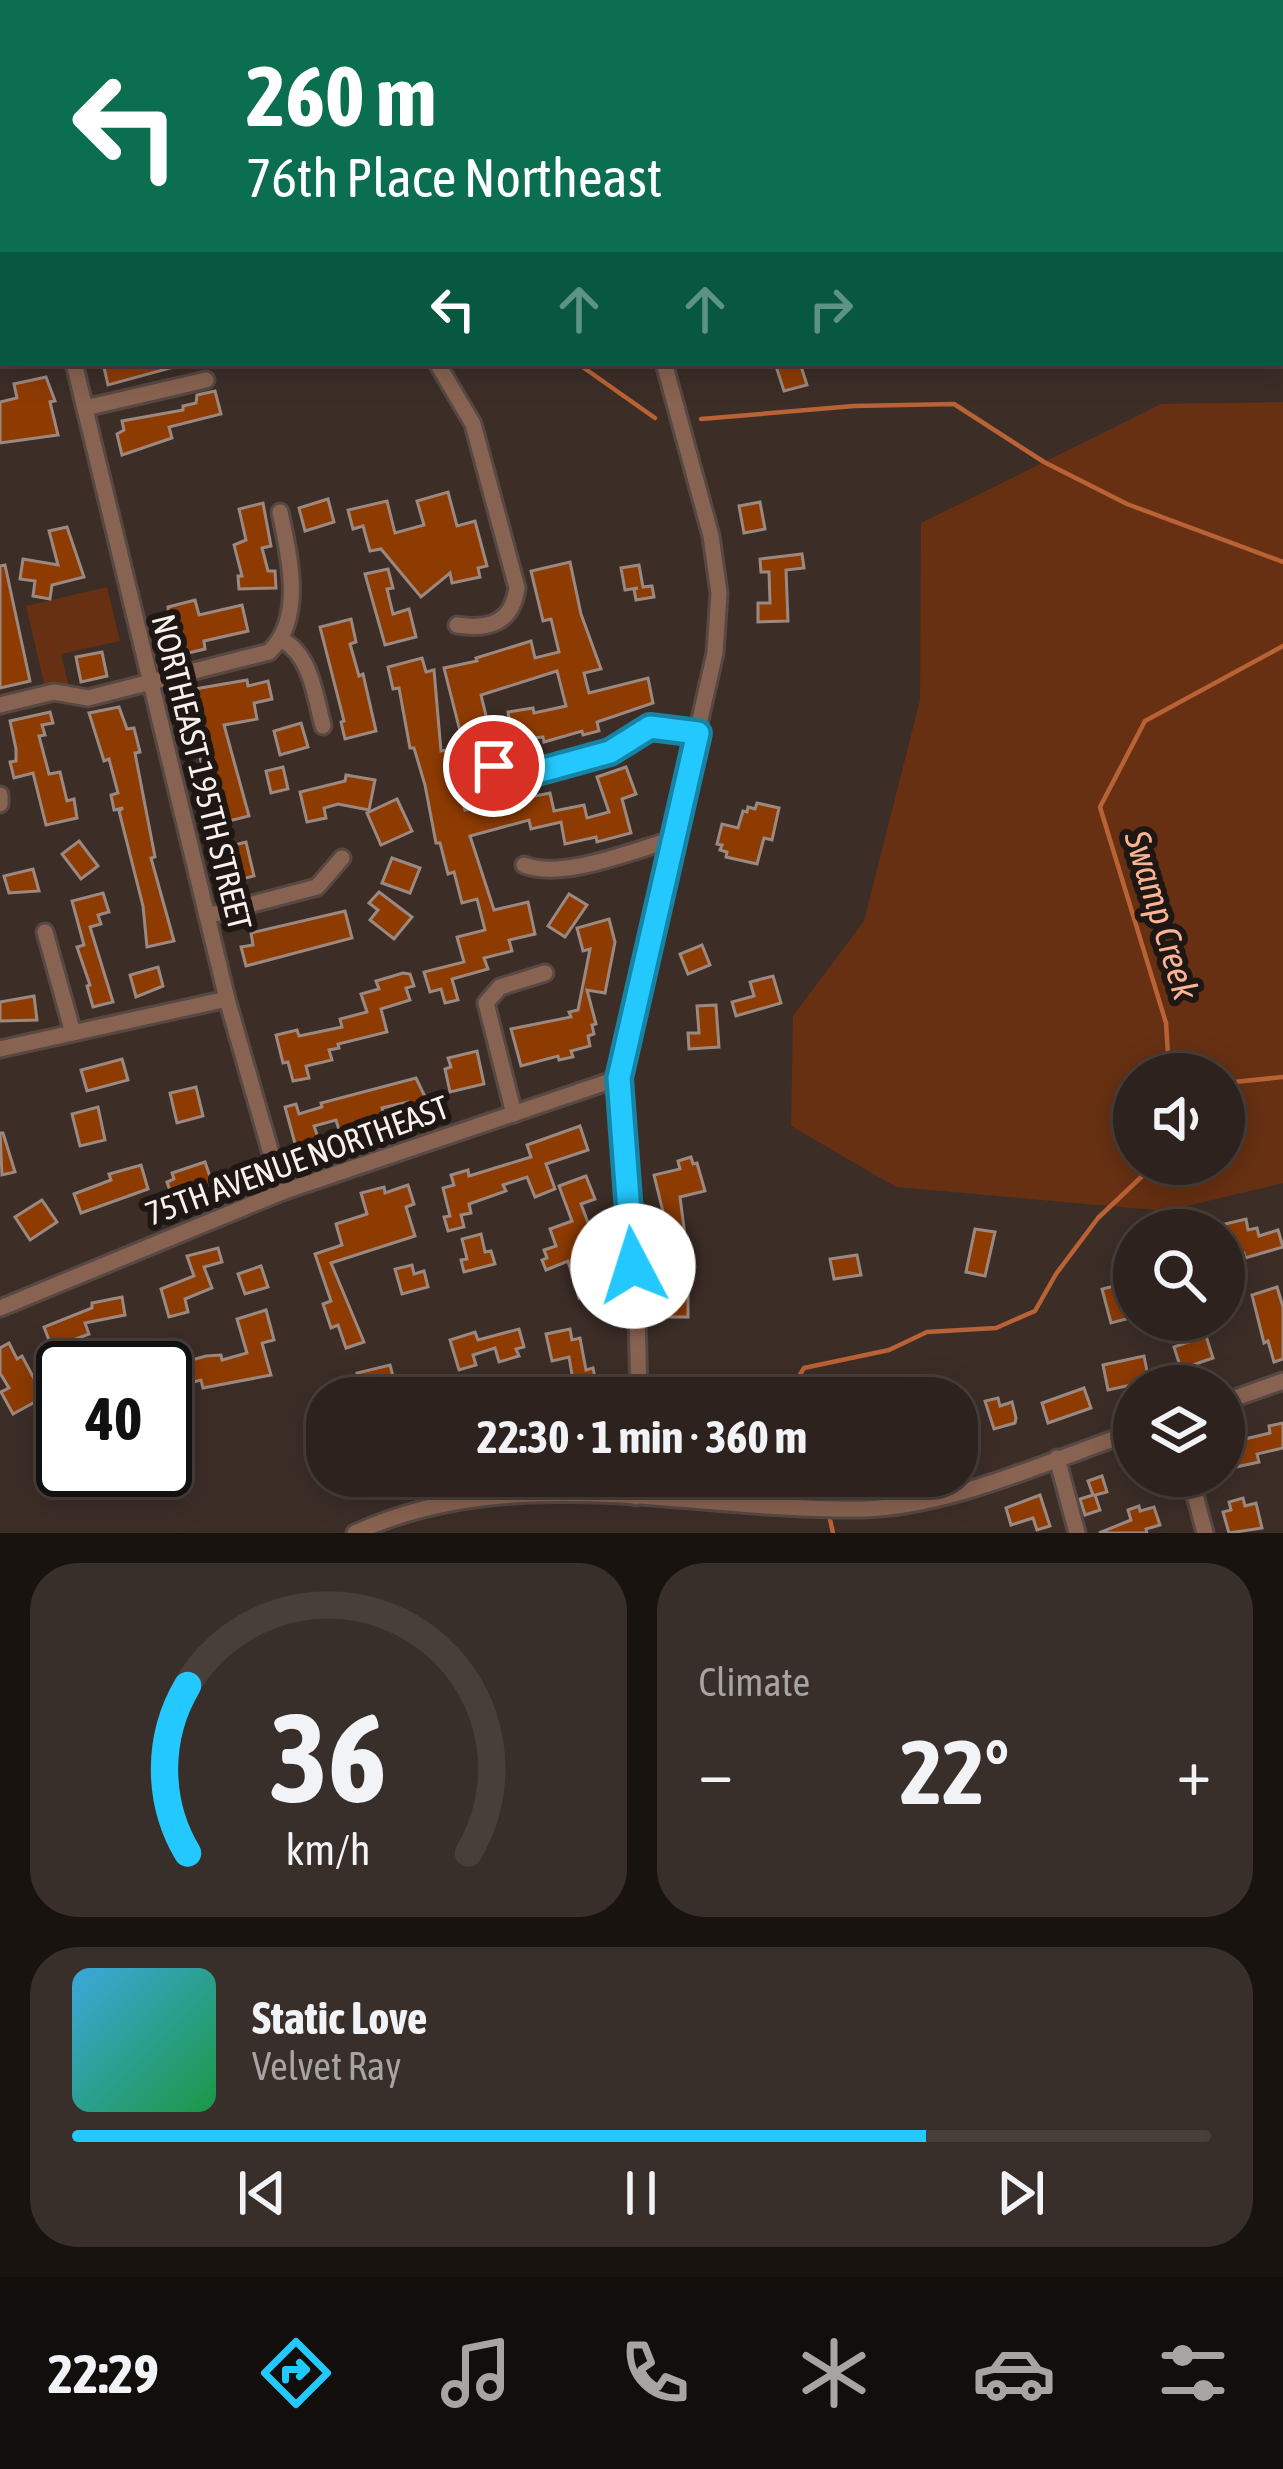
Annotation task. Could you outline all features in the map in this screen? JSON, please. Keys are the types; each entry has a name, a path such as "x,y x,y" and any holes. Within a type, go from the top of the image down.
{"street":[{"name":"NORTHEAST 195TH STREET","path":"75,366 227,999 282,1192"},
{"path":"439,366 473,424 517,588 515,605 496,624 457,625"},
{"path":"639,1377 619,1078 715,653 719,593 711,536 665,366"},
{"path":"85,409 206,380"},
{"path":"0,705 54,692 88,698 258,658 282,640 291,577 280,512"},
{"path":"282,640 297,648 323,726"},
{"path":"494,766 537,772 610,752 650,727 698,733"},
{"path":"0,795 0,804"},
{"path":"524,866 559,871 671,840"},
{"path":"207,916 317,887 342,858"},
{"path":"45,932 73,1033"},
{"path":"514,1114 486,1003 500,987 545,974"},
{"path":"0,1049 227,999"},
{"name":"75TH AVENUE NORTHEAST","path":"0,1308 282,1192 619,1078"},
{"path":"1245,1395 1283,1381"},
{"path":"978,1483 1113,1439"},
{"path":"1057,1458 1077,1533"},
{"path":"355,1533 423,1508 497,1497"},
{"path":"635,1497 845,1508 909,1504 932,1497"},
{"path":"1196,1497 1205,1533"}],"shaded area":[{"path":"1283,402 1283,1183 1174,1209 896,1187 791,1126 793,1016 864,921 920,700 921,523 1161,404"},
{"path":"107,587 120,641 61,654 69,687 45,687 26,606"}],"building":[{"path":"104,366 174,366 174,367 108,385"},
{"path":"776,366 801,366 807,385 784,391"},
{"path":"46,377 55,401 50,402 58,435 0,443 0,402 17,398 14,384"},
{"path":"215,391 221,414 169,427 172,438 122,455 117,434 124,430 122,421 183,410 196,403 197,395"},
{"path":"448,492 457,526 475,521 487,566 478,568 480,577 452,583 450,573 421,597 381,549 370,551 363,526 353,529 348,510 387,501 395,533 424,525 417,501"},
{"path":"328,499 334,522 305,531 299,508"},
{"path":"760,502 765,529 744,533 739,506"},
{"path":"263,503 271,546 262,548 268,571 275,571 276,588 239,589 238,576 242,576 234,545 246,540 239,509"},
{"path":"67,527 84,577 52,585 50,599 33,596 35,581 20,579 23,559 58,565 49,531"},
{"path":"802,554 804,568 786,570 788,621 758,622 758,603 770,603 769,572 761,572 760,559"},
{"path":"570,562 581,614 601,669 584,673 589,693 648,678 653,703 597,722 599,731 583,735 582,731 544,742 543,737 524,739 523,729 511,731 508,712 533,708 534,713 566,706 557,671 481,695 489,728 461,735 444,668 531,641 535,658 559,652 551,619 543,621 531,571"},
{"path":"5,565 30,681 0,688 0,566"},
{"path":"639,565 643,587 652,586 654,597 636,600 634,589 638,588 625,590 621,568"},
{"path":"388,569 393,614 409,609 416,637 385,645 365,574"},
{"path":"195,600 199,615 242,605 248,631 204,641 205,649 184,654 182,647 171,649 168,607"},
{"path":"351,619 356,642 350,644 359,676 363,674 376,731 345,739 320,627"},
{"path":"102,652 107,676 81,682 76,657"},
{"path":"422,658 426,672 434,670 441,751 446,750 465,810 550,793 554,811 584,805 587,818 609,812 597,777 626,767 636,794 622,799 631,833 597,842 596,837 565,844 561,822 531,829 529,820 470,836 494,910 528,902 535,934 509,940 512,951 484,958 488,969 452,979 458,1000 445,1003 441,989 430,992 424,972 464,962 457,937 485,930 477,899 462,903 454,872 448,874 440,843 436,843 399,688 393,689 388,667"},
{"path":"247,680 248,686 268,681 272,699 254,703 257,719 224,725 249,816 229,821 225,809 214,812 183,691"},
{"path":"119,707 127,729 134,728 140,752 135,753 155,857 151,858 174,941 147,947 143,906 119,811 123,808 114,810 111,795 118,793 89,713"},
{"path":"50,712 53,723 42,725 45,735 39,736 49,774 60,772 67,801 74,799 77,818 46,825 33,773 14,778 10,762 16,761 16,749 10,721"},
{"path":"301,723 308,747 280,755 274,731"},
{"path":"283,767 288,789 271,793 266,771"},
{"path":"346,775 375,780 369,810 338,804 324,808 326,818 307,822 300,792 345,781"},
{"path":"397,799 412,831 381,845 367,813"},
{"path":"757,803 779,808 772,840 764,838 757,864 726,857 727,852 717,844 722,824 738,828 743,811 755,809"},
{"path":"79,841 98,866 81,879 62,854"},
{"path":"246,842 254,876 234,881 226,847"},
{"path":"392,858 420,868 410,893 382,883"},
{"path":"33,869 39,891 9,893 4,876"},
{"path":"379,892 412,917 394,939 370,920 378,910 369,903"},
{"path":"103,893 109,912 98,915 101,924 90,927 113,1002 93,1007 77,947 84,945 72,901"},
{"path":"569,894 587,905 565,937 548,926"},
{"path":"345,911 352,938 246,966 241,947 253,945 251,933"},
{"path":"609,919 615,942 605,993 587,990 596,1024 592,1025 594,1034 588,1036 590,1046 571,1051 573,1057 521,1066 511,1029 571,1017 569,1012 578,1010 590,949 583,951 577,928"},
{"path":"702,945 710,965 688,974 680,954"},
{"path":"158,967 163,986 136,997 130,975"},
{"path":"410,974 414,986 406,988 410,1000 381,1009 387,1032 338,1044 339,1048 329,1050 332,1060 306,1066 309,1078 293,1081 276,1035 297,1030 299,1036 342,1027 340,1019 367,1012 361,994 379,989 376,981"},
{"path":"773,976 781,1003 736,1016 732,1002 754,996 750,982"},
{"path":"34,996 37,1020 0,1021 0,1002"},
{"path":"716,1005 719,1047 689,1049 688,1033 699,1033 697,1006"},
{"path":"477,1051 484,1084 450,1092 445,1069 451,1067 448,1058"},
{"path":"122,1059 128,1080 87,1091 81,1070"},
{"path":"416,1078 429,1105 410,1110 408,1102 382,1108 384,1117 339,1130 336,1120 314,1126 319,1140 296,1147 285,1107 296,1104 299,1114 322,1107 321,1103"},
{"path":"196,1087 203,1116 177,1123 170,1093"},
{"path":"98,1107 105,1140 80,1146 72,1114"},
{"path":"580,1126 588,1150 546,1164 555,1189 535,1197 527,1177 503,1185 506,1191 469,1204 471,1213 461,1215 464,1227 448,1231 444,1217 450,1216 443,1188 454,1185 451,1175 468,1170 469,1176 531,1157 527,1145"},
{"path":"0,1133 15,1172 2,1175"},
{"path":"691,1157 705,1191 680,1197 688,1259 688,1317 669,1317 668,1279 675,1278 654,1175 680,1169 678,1161"},
{"path":"205,1162 213,1185 173,1199 167,1182 174,1179 172,1173"},
{"path":"141,1165 148,1189 81,1213 74,1194 111,1180 109,1174"},
{"path":"586,1176 595,1199 581,1204 592,1233 579,1237 598,1293 579,1298 568,1261 546,1270 542,1260 547,1258 544,1250 556,1246 550,1229 572,1221 559,1186"},
{"path":"408,1185 414,1204 406,1207 415,1236 331,1263 364,1342 346,1348 338,1325 331,1328 323,1304 331,1301 315,1254 342,1245 336,1224 367,1214 361,1193 384,1187 385,1193"},
{"path":"42,1200 57,1222 30,1240 15,1217"},
{"path":"1245,1219 1248,1230 1257,1228 1259,1236 1278,1230 1283,1247 1245,1258"},
{"path":"975,1229 995,1232 985,1276 966,1272"},
{"path":"481,1234 485,1252 491,1251 495,1264 464,1272 461,1260 467,1259 462,1239"},
{"path":"218,1248 222,1262 204,1267 212,1288 185,1299 188,1312 169,1317 161,1289 194,1276 187,1256"},
{"path":"857,1255 861,1275 834,1279 830,1259"},
{"path":"412,1265 414,1274 424,1271 428,1287 402,1294 395,1269"},
{"path":"261,1266 268,1287 245,1294 238,1274"},
{"path":"1113,1286 1113,1322 1111,1323 1102,1289"},
{"path":"1277,1287 1283,1307 1283,1359 1274,1362 1252,1295"},
{"path":"122,1297 125,1315 85,1323 89,1334 70,1341 49,1341 44,1327 92,1308 92,1303"},
{"path":"266,1310 274,1340 262,1343 271,1375 203,1388 201,1380 192,1382 192,1360 221,1355 222,1360 247,1353 237,1319"},
{"path":"519,1329 524,1347 516,1349 519,1356 499,1362 495,1348 473,1355 476,1365 459,1370 450,1340 475,1332 478,1340"},
{"path":"570,1329 572,1340 580,1338 586,1370 593,1368 595,1377 572,1377 569,1357 552,1361 546,1334"},
{"path":"1208,1341 1213,1358 1180,1365 1174,1347"},
{"path":"9,1343 36,1382 36,1401 13,1414 1,1392 9,1388 0,1373 0,1348"},
{"path":"1144,1356 1146,1365 1113,1365 1113,1389 1108,1390 1103,1365"},
{"path":"390,1365 393,1377 358,1377 357,1373"},
{"path":"1084,1388 1091,1408 1048,1423 1042,1403"},
{"path":"998,1398 1000,1406 1012,1402 1016,1418 1015,1423 994,1429 985,1401"},
{"path":"1283,1423 1283,1448 1257,1454 1259,1462 1245,1465 1245,1439 1270,1433 1269,1426"},
{"path":"1102,1476 1107,1492 1095,1495 1100,1510 1085,1515 1080,1499 1093,1495 1088,1481"},
{"path":"1040,1495 1050,1526 1037,1530 1033,1518 1011,1525 1006,1508"},
{"path":"1243,1498 1245,1506 1256,1503 1262,1528 1229,1533 1223,1512 1231,1510 1229,1502"},
{"path":"1139,1506 1140,1511 1154,1507 1160,1525 1146,1529 1147,1533 1099,1533 1131,1520 1128,1510"}],"waterway":[{"path":"581,366 655,418"},
{"path":"701,419 854,406 954,404 1044,462 1127,504 1283,562"},
{"name":"Swamp Creek","path":"1168,1053 1166,1023 1100,807 1145,721 1283,646"},
{"path":"1245,1081 1283,1077"},
{"name":"Swamp Creek","path":"799,1377 804,1368 889,1350 927,1332 996,1328 1035,1311 1098,1218 1133,1185"},
{"name":"Swamp Creek","path":"826,1497 827,1504"},
{"name":"Swamp Creek","path":"829,1515 833,1533"}],"route":[{"path":"494,766 537,772 610,752 650,727 698,733 619,1078 633,1266"}]}
